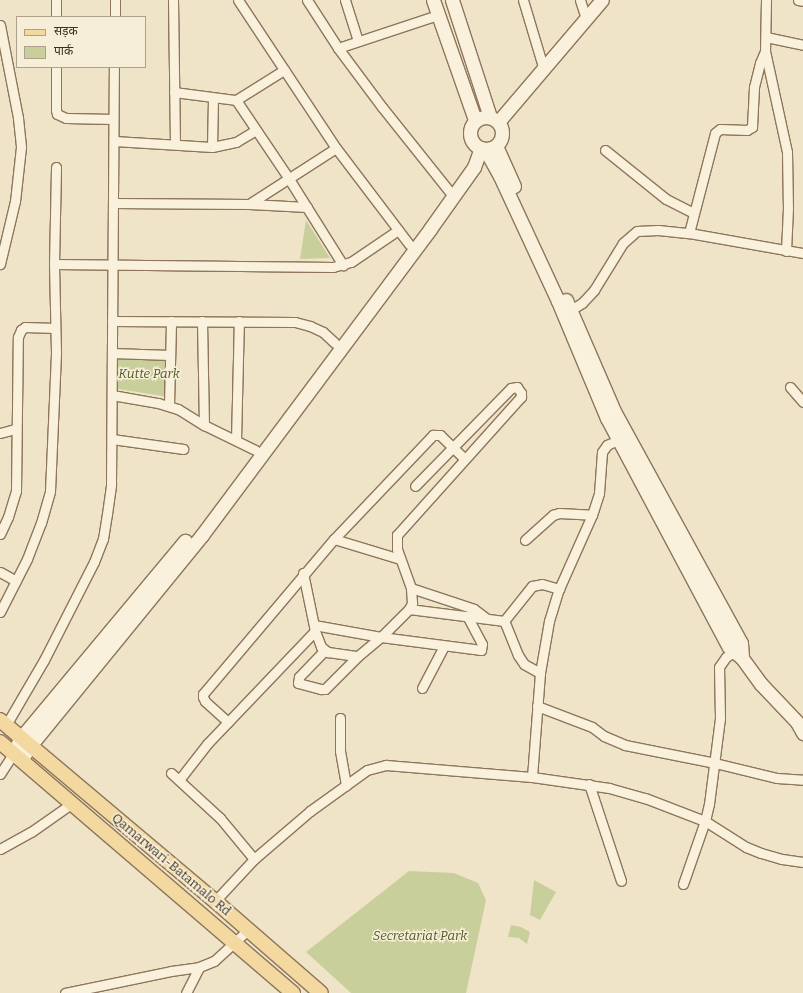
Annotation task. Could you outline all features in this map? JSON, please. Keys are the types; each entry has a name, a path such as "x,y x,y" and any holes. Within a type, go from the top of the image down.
{"main road":[{"path":"433,0 475,120"},
{"path":"17,757 25,742 194,530 449,191 485,147 502,136 502,132 494,119 452,0"},
{"path":"494,119 544,70 602,0"},
{"path":"494,119 485,116 475,120 469,129 471,140 485,147 611,404 623,438 741,643 738,655 797,722 803,733"},
{"path":"25,742 202,535 430,229 474,168 485,147"},
{"name":"Qamarwari-Batamalo Rd","path":"3,723 215,901 321,993"},
{"name":"Qamarwari-Batamalo Rd","path":"0,742 293,993"}],"street":[{"path":"56,0 56,16"},
{"path":"115,0 115,16"},
{"path":"173,0 175,144"},
{"path":"238,0 336,148 409,244"},
{"path":"307,0 338,48 449,191"},
{"path":"345,0 358,41"},
{"path":"523,0 544,70"},
{"path":"580,0 586,19"},
{"path":"766,0 765,51 787,152 788,201 786,251"},
{"path":"798,0 803,1"},
{"path":"338,48 438,15"},
{"path":"0,25 18,118 21,147 15,201 0,264"},
{"path":"766,37 803,45"},
{"path":"689,233 715,133 720,129 747,130 752,127 754,87 760,63 765,51"},
{"path":"56,68 57,114 66,118 113,119"},
{"path":"3,723 44,660 94,562 103,539 111,484 114,68"},
{"path":"174,92 236,100 284,70"},
{"path":"212,147 214,98"},
{"path":"236,100 290,179 343,265"},
{"path":"114,140 212,147 236,142 256,130"},
{"path":"249,204 336,148"},
{"path":"605,150 666,199 694,213"},
{"path":"0,612 16,581 41,523 50,491 55,328 54,264 56,167"},
{"path":"114,203 249,204 307,207"},
{"path":"567,312 582,303 594,290 623,243 633,233 646,229 689,233 803,253"},
{"path":"54,264 333,267 343,265 359,257 398,230"},
{"path":"112,321 294,322 316,329 335,343"},
{"path":"169,406 171,321"},
{"path":"202,321 204,425"},
{"path":"236,440 239,321"},
{"path":"0,534 13,503 16,491 15,429 19,334 25,327 55,328"},
{"path":"112,353 170,355"},
{"path":"324,650 299,677 298,683 325,689 409,609 412,603 411,588 400,559 396,539 400,530 521,397 521,393 517,387 511,388 415,486"},
{"path":"790,387 803,402"},
{"path":"112,395 169,406 190,415 204,425 255,450"},
{"path":"0,432 15,429"},
{"path":"228,722 205,701 203,697 204,694 334,539 432,435 440,435 464,458"},
{"path":"112,438 183,449"},
{"path":"532,777 540,673 549,621 559,589 592,515 599,493 602,452 607,445 623,438"},
{"path":"525,540 553,514 592,515"},
{"path":"334,539 400,559"},
{"path":"0,572 16,581"},
{"path":"304,573 314,628 319,644 324,650 358,656"},
{"path":"504,621 532,586 542,584 559,589"},
{"path":"411,588 474,609 486,618"},
{"path":"409,609 504,621"},
{"path":"314,628 481,650 482,644 467,616"},
{"path":"504,621 518,655 524,664 540,673"},
{"path":"179,780 207,744 314,628"},
{"path":"422,688 444,646"},
{"path":"683,884 705,821 715,762 721,700 720,667 726,657 738,655"},
{"path":"537,706 592,727 613,740 625,745 715,762 777,778 803,780"},
{"path":"340,718 340,751 346,785"},
{"path":"0,774 17,757"},
{"path":"215,901 254,859 310,811 368,770 386,765 532,777 589,784 628,792 705,821 746,847 782,859 803,862"},
{"path":"171,773 220,818 254,859"},
{"path":"589,784 621,881"},
{"path":"0,849 31,832 71,804"},
{"path":"65,993 171,971 199,967 214,961 235,944 248,930"},
{"path":"186,993 199,967"}],"green space":[{"path":"306,220 330,258 300,259"},
{"name":"Kutte Park","path":"112,353 170,355 169,397 112,388"},
{"name":"Secretariat Park","path":"409,871 454,873 478,883 486,900 466,993 351,993 306,952"},
{"path":"534,880 556,892 540,920 530,915"},
{"path":"511,925 521,927 530,932 527,944 519,938 508,937"}]}
